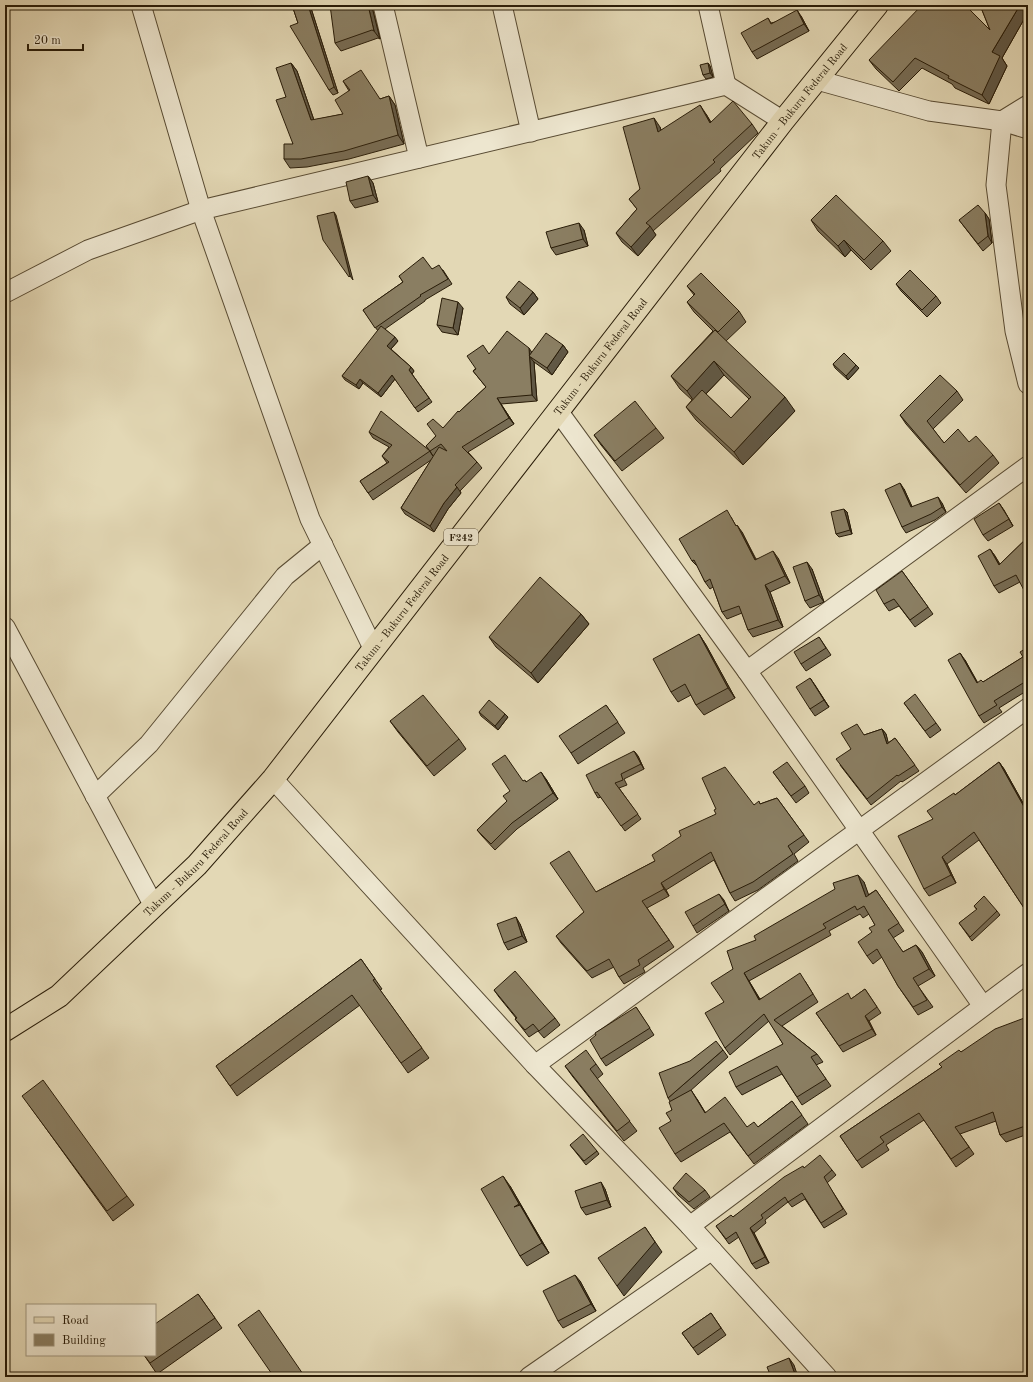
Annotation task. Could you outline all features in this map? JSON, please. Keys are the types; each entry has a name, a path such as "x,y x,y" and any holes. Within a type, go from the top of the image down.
{"main road":[{"name":"Takum - Bukuru Federal Road","path":"5,1030 59,996 197,865 272,779 374,650 783,121 877,5"}],"street":[{"path":"141,5 201,210 310,519 374,650"},
{"path":"383,5 419,158"},
{"path":"502,5 531,132"},
{"path":"708,5 726,85 783,121"},
{"path":"817,80 930,111 1002,121 1028,129"},
{"path":"5,293 88,250 201,210 726,85"},
{"path":"1002,121 1028,105"},
{"path":"1002,121 996,185 1015,331 1028,384"},
{"path":"558,411 747,671 983,1006"},
{"path":"747,671 1028,466"},
{"path":"95,796 149,744 285,576 323,545"},
{"path":"5,627 154,906"},
{"path":"535,1065 1028,708"},
{"path":"272,779 535,1065 690,1226 827,1377"},
{"path":"690,1226 1028,973"},
{"path":"530,1377 712,1250"}],"building":[{"path":"292,5 308,5 334,87 329,90 290,26 298,23"},
{"path":"330,5 368,5 374,31 372,30 335,43"},
{"path":"922,5 965,5 990,30 980,5 1020,5 992,52 1000,56 982,95 948,78 949,76 915,58 893,82 869,60"},
{"path":"797,10 804,24 752,52 741,33 768,18 771,24"},
{"path":"291,63 311,120 343,114 335,100 350,90 343,81 361,70 380,99 389,96 398,135 344,151 301,159 284,159 284,144 293,144 276,100 286,97 276,68"},
{"path":"708,63 710,73 703,75 700,65"},
{"path":"733,101 752,124 713,160 715,162 646,223 650,226 631,247 616,233 637,209 629,199 640,189 623,127 654,118 658,132 700,105 710,123"},
{"path":"368,176 373,195 350,201 346,182"},
{"path":"836,195 883,241 864,260 844,240 838,246 811,220"},
{"path":"978,205 985,213 988,236 978,244 959,220"},
{"path":"334,212 349,277 323,240 317,216"},
{"path":"579,223 583,239 551,248 546,232"},
{"path":"423,257 432,269 439,265 448,279 420,295 421,296 375,328 363,310 403,282 399,276"},
{"path":"910,270 936,296 922,310 896,284"},
{"path":"701,273 739,311 718,332 687,302 695,294 687,286"},
{"path":"519,281 533,292 520,308 506,297"},
{"path":"442,298 458,302 453,328 437,325"},
{"path":"381,326 395,337 387,346 411,367 409,370 429,398 415,408 392,375 378,393 360,379 356,385 342,376"},
{"path":"715,330 785,397 734,452 686,407 702,390 731,418 751,397 714,361 687,391 671,376"},
{"path":"507,331 529,348 532,395 497,398 509,418 462,447 477,462 455,485 457,487 444,503 430,526 401,508 439,447 447,451 441,444 430,451 426,446 436,436 427,424 433,419 443,428 458,411 459,412 486,387 473,371 476,369 467,356 483,345 489,354"},
{"path":"546,333 563,345 547,368 529,356"},
{"path":"844,353 856,365 846,376 833,364"},
{"path":"940,375 957,391 927,421 944,443 958,429 969,442 976,436 993,455 960,485 900,415"},
{"path":"635,401 656,428 615,461 594,435"},
{"path":"381,411 430,451 368,493 360,481 389,462 382,456 392,445 369,432"},
{"path":"900,483 911,507 938,497 942,507 931,514 902,527 885,490"},
{"path":"999,503 1009,519 983,535 974,519"},
{"path":"844,509 850,530 836,534 831,512"},
{"path":"727,510 736,526 737,525 755,560 773,551 785,576 765,585 778,620 748,630 739,606 722,612 710,579 705,582 694,560 692,561 679,539"},
{"path":"1028,537 1028,598 1016,575 994,586 978,556 990,549 999,565"},
{"path":"807,562 819,595 805,601 793,567"},
{"path":"902,571 928,607 910,620 894,599 884,604 876,590"},
{"path":"540,577 581,614 531,673 489,637"},
{"path":"699,634 728,688 696,705 685,684 671,692 653,659"},
{"path":"819,637 826,648 801,664 794,652"},
{"path":"1028,647 1028,680 994,701 997,705 979,716 948,660 960,653 977,683 981,680 983,682 1023,657 1020,652"},
{"path":"810,678 824,700 810,709 796,687"},
{"path":"915,694 936,723 925,731 904,703"},
{"path":"423,695 459,739 427,766 390,721"},
{"path":"489,700 505,714 495,726 479,712"},
{"path":"606,705 618,722 571,753 559,736"},
{"path":"857,724 864,735 882,729 887,744 895,738 915,765 898,776 897,775 867,799 836,759 851,749 841,733"},
{"path":"634,751 641,764 621,774 623,780 615,783 638,814 621,826 597,792 595,793 586,775"},
{"path":"505,755 523,781 525,780 526,782 541,772 553,793 512,823 491,844 477,830 507,801 503,796 510,791 492,764"},
{"path":"787,762 805,786 791,796 773,772"},
{"path":"999,762 1028,814 1028,914 974,832 942,857 951,875 924,889 898,836 933,819 927,811 954,793 955,795"},
{"path":"725,767 754,805 759,801 760,804 777,798 804,835 788,846 793,854 753,882 730,893 711,852 661,883 664,889 642,901 669,940 638,960 640,965 619,977 609,959 587,971 556,936 584,912 550,863 569,851 596,892 655,861 652,855 681,836 679,831 716,814 714,810 716,809 702,778"},
{"path":"858,875 866,897 876,890 899,923 888,930 903,952 916,945 929,969 913,978 927,1000 913,1007 898,986 877,949 867,956 858,942 872,932 869,928 875,925 864,906 857,910 855,906 823,924 826,928 744,973 759,1000 800,973 813,994 774,1020 817,1054 811,1057 826,1079 797,1097 777,1066 736,1087 729,1072 783,1044 764,1014 725,1048 705,1013 724,1002 711,983 733,969 727,951 756,940 754,936 835,889 833,883"},
{"path":"719,894 725,904 693,926 685,912"},
{"path":"984,896 997,911 970,937 959,923 977,909 974,906"},
{"path":"516,917 522,936 504,943 497,924"},
{"path":"361,959 375,979 373,980 422,1048 401,1063 352,995 230,1086 216,1066"},
{"path":"515,971 555,1018 539,1031 533,1024 525,1030 494,990"},
{"path":"865,989 877,1007 865,1016 872,1029 839,1046 816,1013 848,993 851,999"},
{"path":"636,1007 650,1028 601,1059 590,1040 596,1035 595,1033"},
{"path":"1027,1017 1028,1118 1026,1118 1028,1125 1000,1135 993,1112 955,1127 969,1147 951,1159 919,1113 880,1137 884,1142 857,1161 840,1136 942,1067 939,1064 959,1050 961,1052 995,1029"},
{"path":"716,1041 723,1050 668,1098 659,1073 690,1061"},
{"path":"586,1050 596,1064 590,1069 630,1121 617,1131 565,1066"},
{"path":"43,1080 127,1196 107,1211 22,1096"},
{"path":"691,1090 705,1113 725,1097 747,1127 754,1122 758,1127 792,1101 802,1115 748,1156 724,1123 675,1154 659,1128 671,1121 666,1113 672,1110 669,1102"},
{"path":"583,1134 597,1151 584,1161 570,1145"},
{"path":"820,1155 832,1170 824,1177 843,1209 821,1223 802,1193 788,1202 785,1197 761,1215 763,1218 750,1228 765,1257 752,1264 736,1232 726,1239 716,1226 731,1215 733,1217 784,1177 803,1166 804,1168"},
{"path":"686,1173 705,1190 689,1202 673,1188"},
{"path":"503,1176 519,1204 514,1207 520,1205 542,1243 520,1256 481,1189"},
{"path":"601,1182 607,1200 581,1208 575,1191"},
{"path":"645,1227 655,1242 617,1286 598,1258"},
{"path":"575,1275 591,1304 558,1321 543,1291"},
{"path":"198,1294 215,1318 150,1363 145,1356 156,1356 156,1323"},
{"path":"259,1310 305,1377 274,1377 238,1325"},
{"path":"711,1313 721,1328 693,1348 682,1333"},
{"path":"789,1358 796,1377 771,1377 767,1367"}]}
